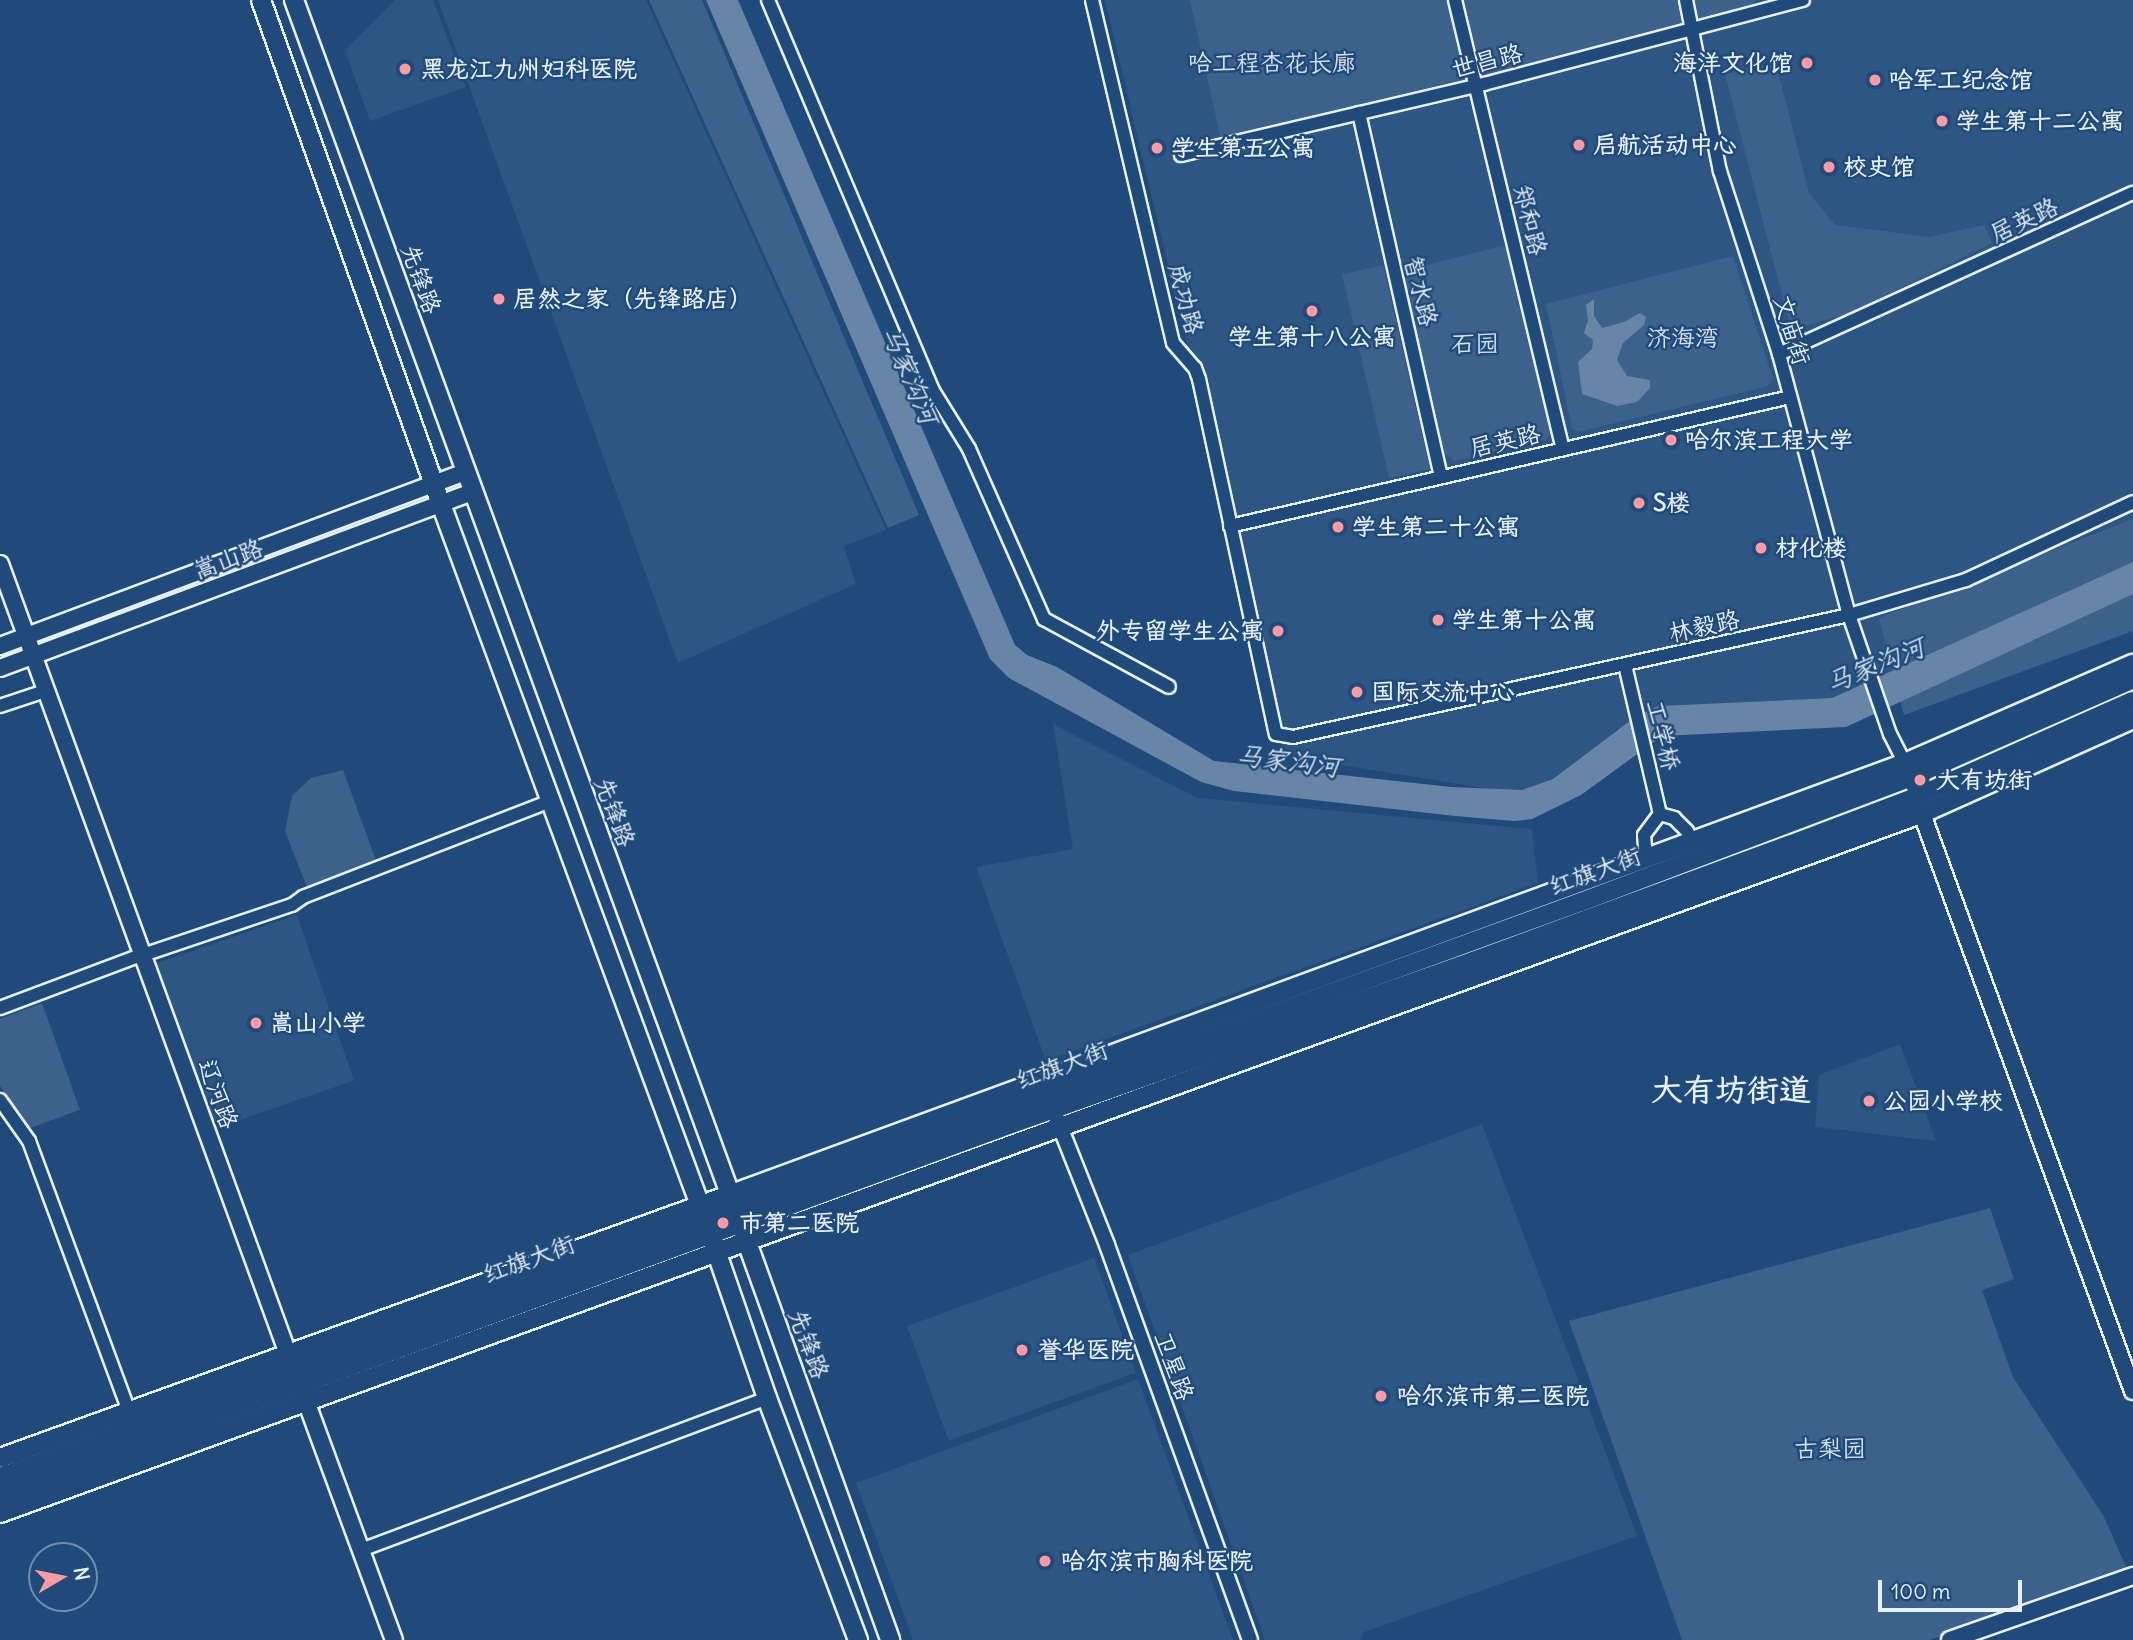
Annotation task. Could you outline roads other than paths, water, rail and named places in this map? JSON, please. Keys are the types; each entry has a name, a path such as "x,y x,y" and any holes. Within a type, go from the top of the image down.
{"main road":[{"path":"261,0 442,504 709,1228 767,1398 858,1640"},
{"name":"先锋路","path":"294,0 890,1640"},
{"name":"嵩山路","path":"0,646 465,472"},
{"name":"嵩山路","path":"0,668 472,492"},
{"name":"辽河路","path":"0,564 41,692 284,1354 394,1640"},
{"name":"辽河路","path":"0,591 22,638"},
{"name":"红旗大街","path":"738,1218 1646,858 1907,771 2133,664"},
{"name":"红旗大街","path":"0,1495 297,1387 709,1228 1594,897 2133,679"},
{"name":"红旗大街","path":"1919,805 2133,701"},
{"name":"红旗大街","path":"0,1513 297,1387 709,1228 1056,1117 1473,961 1919,805 2133,719"},
{"path":"1919,805 2133,1391"},
{"name":"红旗大街","path":"0,1477 284,1354 709,1228"},
{"name":"辽河路","path":"297,1387 386,1640"},
{"name":"红旗大街","path":"0,1458 132,1419 297,1387"},
{"path":"1950,1640 2133,1576"}],"street":[{"path":"768,0 932,389 970,449 1044,619 1169,687"},
{"name":"成功路","path":"1092,0 1173,343 1195,368 1199,379 1273,727"},
{"name":"郑和路","path":"1455,0 1563,449"},
{"name":"文庙街","path":"1686,0 1720,171 1779,354 1849,615 1890,734 1907,771"},
{"name":"世昌路","path":"1181,155 1476,86 1802,0"},
{"name":"智水路","path":"1359,113 1441,477"},
{"name":"居英路","path":"1779,354 2133,193"},
{"name":"居英路","path":"1230,526 1790,397"},
{"name":"林毅路","path":"1273,727 1276,734 1293,737 1849,615 1966,580 2133,502"},
{"name":"工学桥","path":"1625,665 1660,814"},
{"path":"0,706 41,692"},
{"path":"1907,771 1919,805"},
{"path":"0,1008 139,956 292,905 303,897 553,800"},
{"path":"1646,858 1644,835 1660,814 1674,818 1687,831 1692,841"},
{"path":"0,1100 29,1142 132,1419"},
{"name":"卫星路","path":"1056,1117 1107,1245 1250,1640"},
{"path":"361,1550 767,1398"}],"place":[{"name":"海洋文化馆","path":"1807,63"},
{"name":"黑龙江九州妇科医院","path":"405,69"},
{"name":"哈军工纪念馆","path":"1875,80"},
{"name":"学生第十二公寓","path":"1942,121"},
{"name":"启航活动中心","path":"1579,145"},
{"name":"学生第五公寓","path":"1157,148"},
{"name":"校史馆","path":"1829,167"},
{"name":"居然之家（先锋路店）","path":"499,299"},
{"name":"学生第十八公寓","path":"1312,311"},
{"name":"哈尔滨工程大学","path":"1671,440"},
{"name":"S楼","path":"1639,503"},
{"name":"学生第二十公寓","path":"1338,527"},
{"name":"材化楼","path":"1761,548"},
{"name":"学生第十公寓","path":"1438,620"},
{"name":"外专留学生公寓","path":"1278,631"},
{"name":"国际交流中心","path":"1357,692"},
{"name":"大有坊街","path":"1920,780"},
{"name":"嵩山小学","path":"256,1023"},
{"name":"公园小学校","path":"1869,1101"},
{"name":"市第二医院","path":"723,1223"},
{"name":"誉华医院","path":"1022,1350"},
{"name":"哈尔滨市第二医院","path":"1381,1396"},
{"name":"哈尔滨市胸科医院","path":"1045,1561"}],"district":[{"name":"大有坊街道","path":"1731,1090"}],"park label":[{"name":"哈工程杏花长廊","path":"1272,63"},
{"name":"济海湾","path":"1683,338"},
{"name":"石园","path":"1475,344"},
{"name":"古梨园","path":"1830,1449"}],"water label":[{"name":"马家沟河","path":"910,375"},
{"name":"马家沟河","path":"1875,665"},
{"name":"马家沟河","path":"1288,761"}]}
